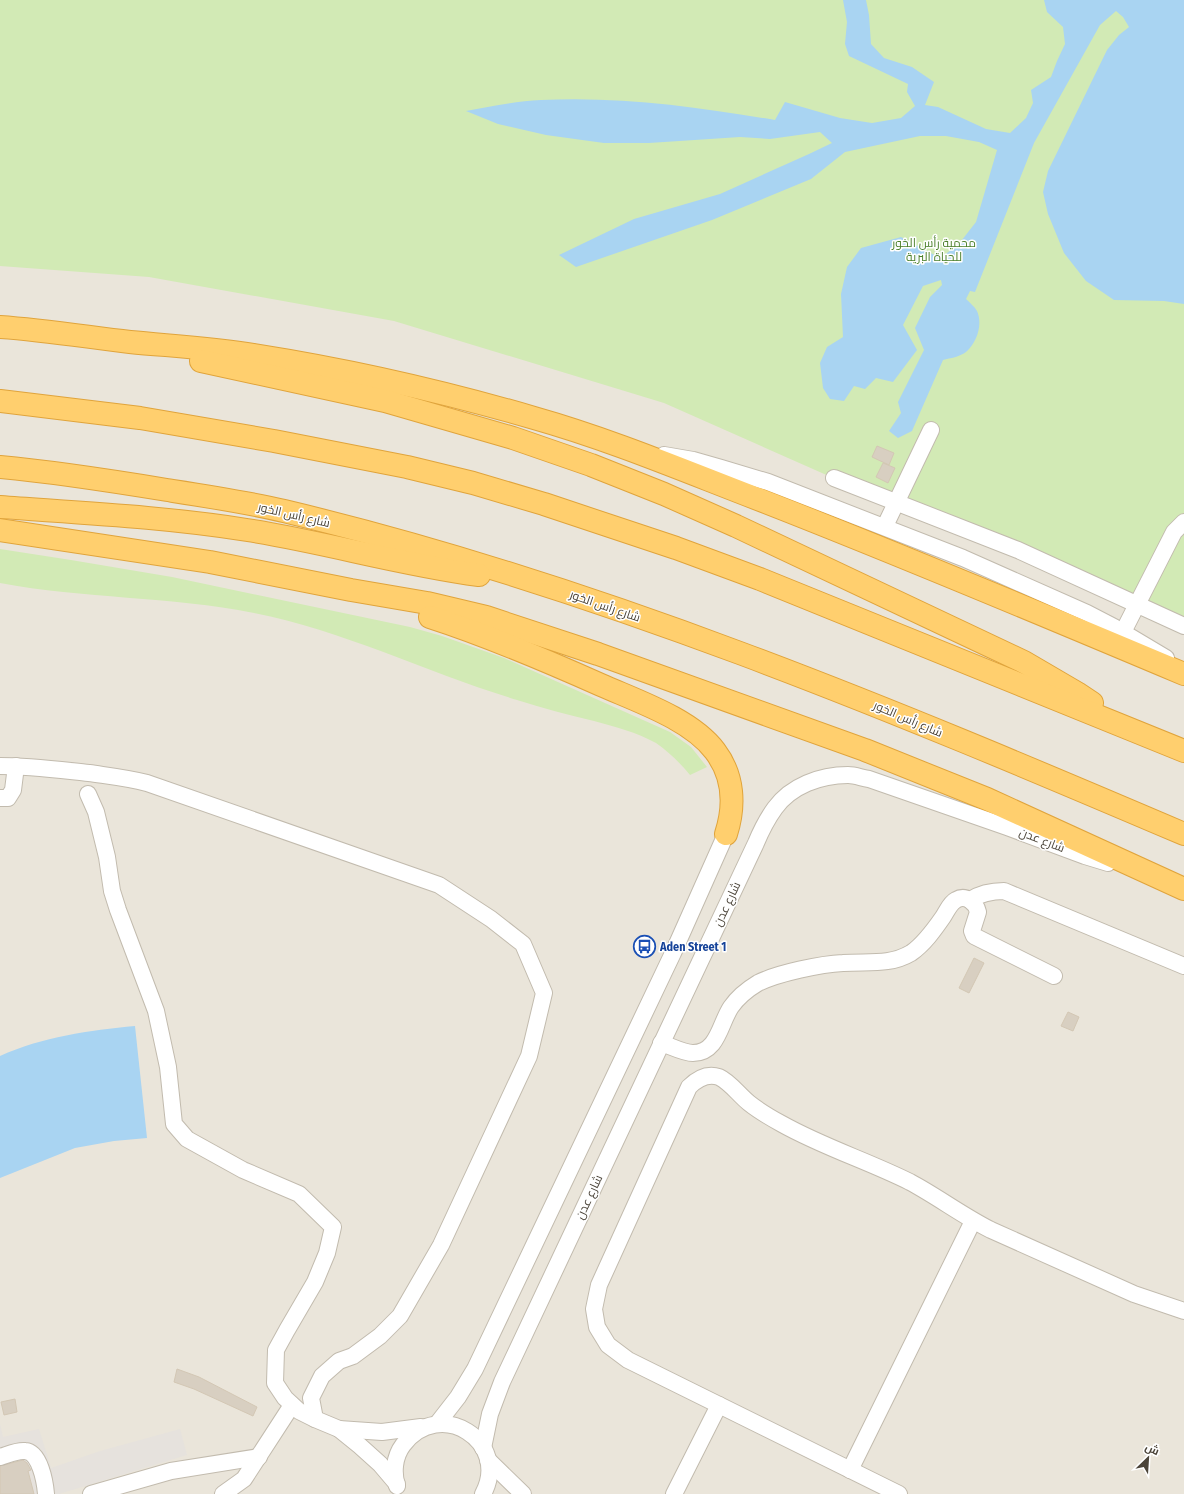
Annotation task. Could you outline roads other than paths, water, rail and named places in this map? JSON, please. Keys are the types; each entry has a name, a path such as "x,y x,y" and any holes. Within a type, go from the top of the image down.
{"highway":[{"path":"0,326 131,342 252,354 364,375 431,390 536,418 633,450 853,536 1184,674"},
{"path":"131,342 197,360 385,401 513,438 591,465 664,494 736,526 1024,662 1078,692 1113,722"},
{"path":"0,401 104,413 204,428 407,468 480,485 608,525 760,579 1184,751"},
{"name":"شارع رأس الخور","path":"0,467 131,484 281,510 453,556 524,578 716,644 791,672 1184,834"},
{"path":"0,507 201,523 248,530 454,572 524,578"},
{"path":"0,530 210,562 351,590 427,603 486,617 619,661 865,750 987,799 1184,889"},
{"path":"351,590 456,625 518,649 638,701 690,727 704,738 723,762 731,786 732,808 726,834"}],"street":[{"path":"885,526 931,430"},
{"path":"633,450 693,460 735,472 768,482 885,526 964,558 1059,600 1124,632 1184,669"},
{"path":"834,478 1018,550 1184,626"},
{"path":"1124,632 1174,532 1184,522"},
{"path":"0,766 69,771 133,779 439,885 491,919 523,944 544,992 529,1056 441,1244 400,1316 374,1340 353,1356 339,1361 322,1376 311,1398 315,1419"},
{"path":"0,798 8,798 13,790 16,766"},
{"name":"شارع عدن","path":"483,1494 489,1474 486,1454 490,1414 502,1382 766,821 775,807 786,796 808,782 834,776 849,775 869,779 1085,856 1112,864 1142,870"},
{"path":"88,794 98,819 107,857 112,891 156,1011 168,1067 174,1124 187,1139 243,1170 299,1194 333,1228 327,1253 315,1282 286,1330 276,1350 275,1383 286,1398 299,1411 339,1430 360,1446 380,1464 399,1489"},
{"path":"399,1489 395,1467 399,1450 410,1436 431,1425 458,1397 478,1362 673,953 726,834"},
{"path":"970,900 980,894 992,891 1004,891 1184,966"},
{"path":"661,1043 692,1053 706,1049 712,1045 730,1007 748,989 771,978 829,964 888,962 900,958 912,952 921,944 934,930 951,904 960,898 970,900 975,904 978,912 972,931 974,936 1054,976"},
{"path":"899,1494 628,1360 608,1345 597,1327 594,1309 599,1285 686,1093 693,1082 705,1076 719,1078 725,1081 749,1102 781,1124 804,1136 910,1182 973,1221 1134,1294 1184,1311"},
{"path":"850,1470 973,1221"},
{"path":"223,1494 244,1479 292,1405"},
{"path":"674,1494 719,1405"},
{"path":"339,1430 382,1432 403,1431 431,1425 456,1426 472,1434 486,1454 523,1494"},
{"path":"0,1457 24,1451 31,1452 39,1463 46,1494"},
{"path":"91,1494 171,1471 259,1457"}],"water":[{"path":"843,0 866,0 869,15 871,44 884,58 912,67 934,82 925,105 938,107 986,129 1010,133 1026,118 1033,103 1031,90 1051,77 1065,44 1063,27 1047,12 1044,0 1184,0 1184,304 1164,301 1114,300 1086,281 1064,253 1048,214 1043,192 1048,171 1107,50 1119,35 1129,27 1123,17 1116,11 1100,25 1034,143 975,292 970,291 966,299 976,309 979,316 978,333 973,344 966,352 943,360 912,431 898,438 889,431 901,413 898,402 924,350 915,328 930,297 942,285 941,280 923,286 903,325 917,350 893,382 876,378 865,389 854,386 844,401 830,399 823,388 820,363 827,347 843,337 841,294 847,267 861,248 901,237 940,258 958,245 976,222 997,150 979,142 946,136 920,136 845,152 811,179 712,220 576,267 559,255 634,219 720,194 832,143 820,132 770,139 740,137 649,143 604,143 546,135 498,124 466,111 513,103 571,99 629,101 659,104 775,120 785,102 840,118 872,123 901,118 915,106 907,92 908,84 849,56 845,44 847,22"},
{"path":"135,1026 147,1138 114,1141 75,1148 0,1178 0,1056 16,1049 66,1035"}],"place":[{"name":"Aden Street 1","path":"645,947"}],"park label":[{"name":"محمية رأس الخور للحياة البرية","path":"934,250"}]}
